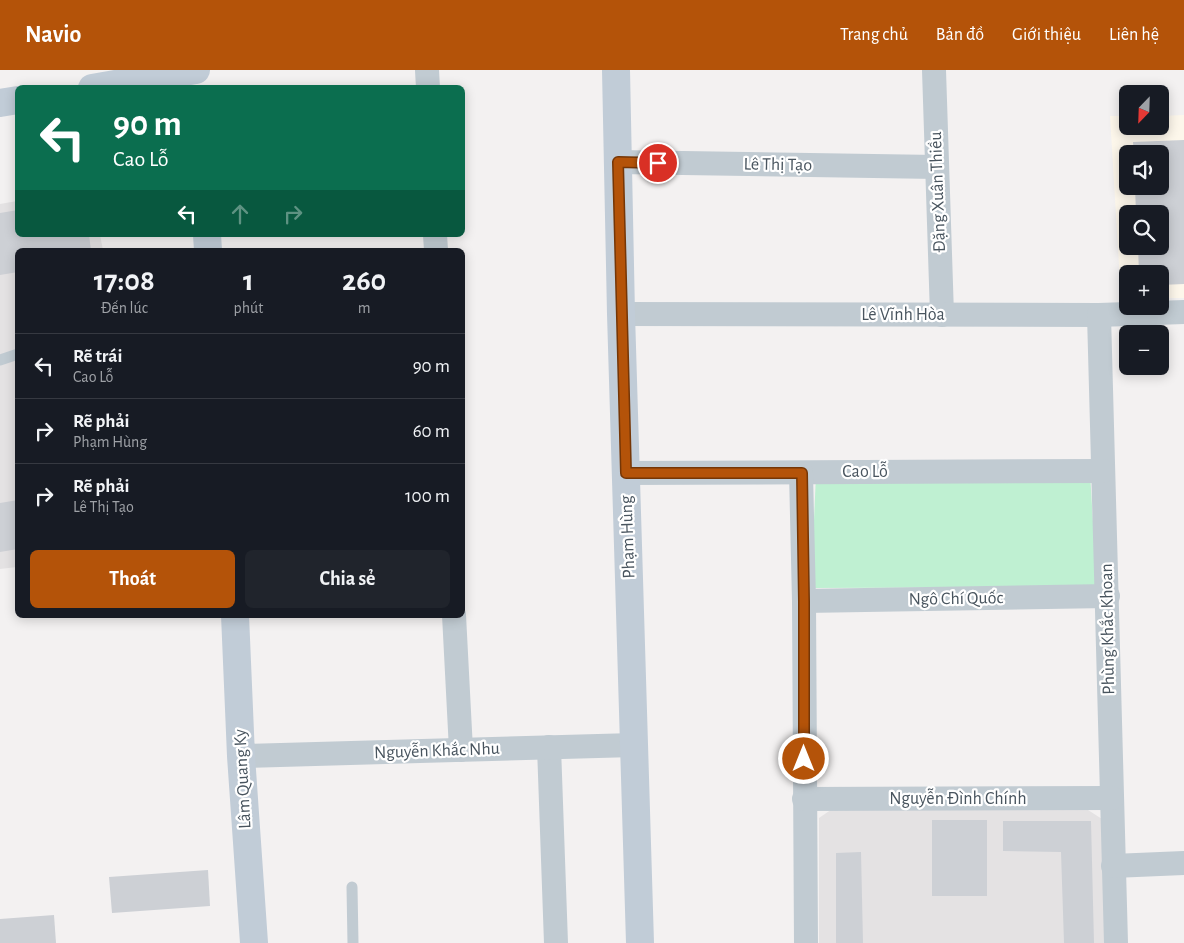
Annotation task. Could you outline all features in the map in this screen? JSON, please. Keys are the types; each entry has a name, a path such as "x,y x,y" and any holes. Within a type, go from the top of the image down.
{"street":[{"path":"109,85 195,70 196,85"},
{"path":"427,70 428,85"},
{"name":"Phạm Hùng","path":"616,70 621,314 640,943"},
{"name":"Đặng Xuân Thiều","path":"934,70 942,315"},
{"path":"0,103 15,100"},
{"name":"Lê Thị Tạo","path":"618,162 937,167"},
{"name":"Lê Vĩnh Hòa","path":"621,314 1099,315 1184,312"},
{"name":"Phùng Khắc Khoan","path":"1099,315 1116,943"},
{"name":"Cao Lỗ","path":"626,473 1103,471"},
{"path":"802,473 806,943"},
{"name":"Ngô Chí Quốc","path":"804,601 1108,596"},
{"name":"Lâm Quang Ky","path":"235,618 240,756 254,943"},
{"path":"454,618 461,750"},
{"name":"Nguyễn Khắc Nhu","path":"240,756 634,746"},
{"path":"549,748 556,943"},
{"name":"Nguyễn Đình Chính","path":"804,799 1112,798"},
{"path":"1114,866 1184,863"}],"lane":[{"path":"0,360 15,355"},
{"path":"352,887 353,943"}],"shaded area":[{"path":"1184,115 1184,298 1169,298 1169,265 1119,265 1110,116 1119,116 1119,135 1169,135 1169,116"},
{"path":"15,201 15,237 100,237 103,248 15,248 15,567 0,569 0,204"},
{"path":"838,805 1088,810 1102,819 1106,943 819,943 819,818"}],"green space":[{"path":"1090,473 1097,587 811,588 816,475"}],"building":[{"path":"1184,140 1184,284 1169,285 1169,265 1139,265 1138,255 1169,255 1169,205 1136,205 1135,195 1169,195 1169,145 1133,145 1133,142"},
{"path":"15,210 15,237 89,237 91,248 15,248 15,272 0,275 0,213"},
{"path":"15,500 15,550 0,552 0,503"},
{"path":"932,820 987,820 987,896 932,896"},
{"path":"1003,821 1091,821 1094,943 1064,943 1061,852 1003,851"},
{"path":"861,852 863,943 836,943 836,853"},
{"path":"208,870 210,906 112,913 109,877"},
{"path":"54,915 56,943 0,943 0,919"}],"route":[{"path":"658,163 618,162 626,473 802,473 804,759"}]}
